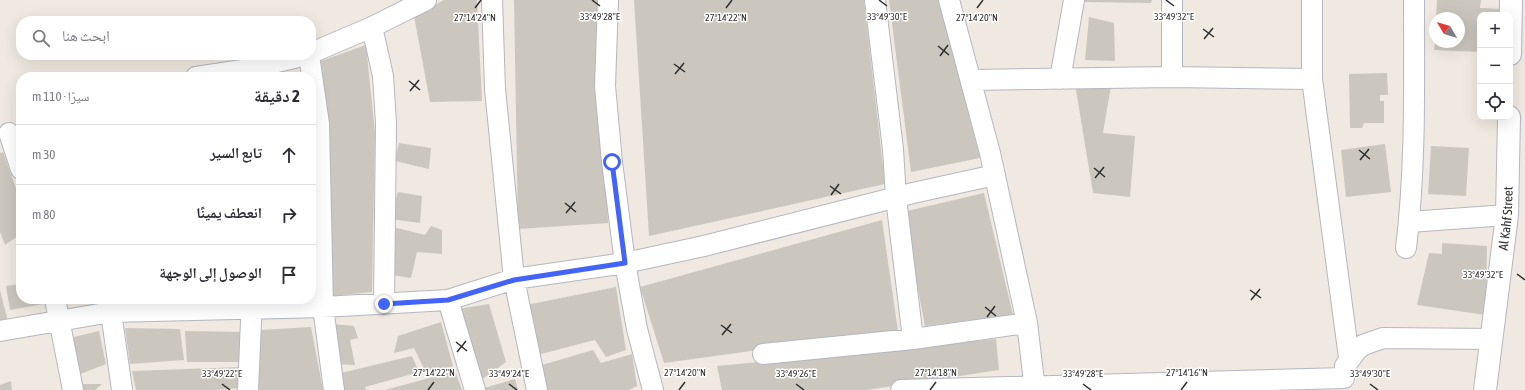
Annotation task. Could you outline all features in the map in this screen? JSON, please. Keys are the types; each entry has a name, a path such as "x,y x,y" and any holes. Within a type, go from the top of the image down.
{"main road":[{"path":"1510,48 1511,0"},
{"name":"Al Kahf Street","path":"1486,390 1507,215 1509,120"}],"street":[{"path":"316,51 372,27 426,0"},
{"path":"492,0 495,89 514,280 536,390"},
{"path":"608,0 605,86 612,162 625,263 637,329 653,390"},
{"path":"875,0 894,148 896,198 913,339"},
{"path":"949,0 995,175 1027,323 1035,388"},
{"path":"1060,80 1074,0"},
{"path":"1172,0 1172,76"},
{"path":"1312,0 1312,79 1349,358"},
{"path":"1406,248 1409,222 1414,131 1414,0"},
{"path":"372,27 383,76 386,123 384,304"},
{"path":"253,72 291,60"},
{"path":"308,60 310,72"},
{"path":"971,80 1060,80 1172,76 1312,79"},
{"path":"316,107 319,124 323,307 334,390"},
{"path":"10,133 16,153"},
{"path":"270,304 323,307 448,300 514,280 625,263 704,246 995,175"},
{"path":"1409,222 1507,215"},
{"path":"448,300 475,390"},
{"path":"56,304 61,321 73,390"},
{"path":"0,331 111,312 236,304"},
{"path":"248,390 252,304"},
{"path":"111,312 122,390"},
{"path":"763,354 913,339 1027,323"},
{"path":"901,390 1345,384 1344,367 1349,358 1363,345 1373,340 1383,338 1492,339"}],"building":[{"path":"444,0 477,0 482,101 430,102 414,16"},
{"path":"514,0 600,0 608,223 518,229"},
{"path":"634,0 864,0 885,184 649,236"},
{"path":"889,0 939,0 980,158 911,172"},
{"path":"1084,0 1152,0 1151,3 1084,2"},
{"path":"1437,0 1481,0 1480,8 1504,9 1504,12 1477,12 1477,52 1434,50 1434,48 1465,48 1465,12 1436,12"},
{"path":"1089,17 1114,23 1115,61 1085,60"},
{"path":"366,45 375,133 372,292 331,296 321,61"},
{"path":"1387,73 1388,95 1380,95 1380,101 1384,101 1384,123 1364,123 1362,128 1350,128 1349,74"},
{"path":"1075,84 1111,86 1103,133 1135,136 1130,197 1093,193"},
{"path":"399,143 431,148 429,169 395,161"},
{"path":"1385,144 1391,192 1346,197 1341,150"},
{"path":"1431,146 1469,148 1466,196 1428,194"},
{"path":"3,152 16,188 16,237 5,245 0,232 0,153"},
{"path":"398,192 422,196 420,223 390,219"},
{"path":"984,193 1013,315 925,326 903,212"},
{"path":"882,220 898,331 664,363 640,287"},
{"path":"385,225 425,235 431,226 442,230 442,254 417,252 411,278 385,274"},
{"path":"1442,243 1487,246 1486,315 1417,305 1429,253 1442,254"},
{"path":"16,285 16,304 43,304 10,310 6,286"},
{"path":"616,287 626,350 606,357 595,340 537,355 526,305"},
{"path":"0,290 8,322 0,324"},
{"path":"489,304 506,362 481,380 458,309"},
{"path":"441,322 453,366 428,377 414,348 394,353 398,336"},
{"path":"334,324 354,326 358,338 350,340 355,365 331,364"},
{"path":"311,327 323,390 257,390 260,330"},
{"path":"125,328 180,329 184,360 130,364"},
{"path":"99,331 106,364 78,375 70,338"},
{"path":"185,331 245,332 244,362 187,362"},
{"path":"996,339 999,370 867,390 722,390 717,366"},
{"path":"593,350 601,363 632,354 637,386 629,390 545,390 542,365"},
{"path":"412,356 419,372 365,387 366,390 342,390 341,373"},
{"path":"242,367 244,388 213,390 136,390 132,371"},
{"path":"455,371 462,390 385,390"},
{"path":"515,379 518,390 485,390 484,388"},
{"path":"11,381 12,390 0,390 0,385"},
{"path":"80,384 102,384 95,390 81,390"}],"route":[{"path":"384,304 448,300 514,280 625,263 612,162"}]}
